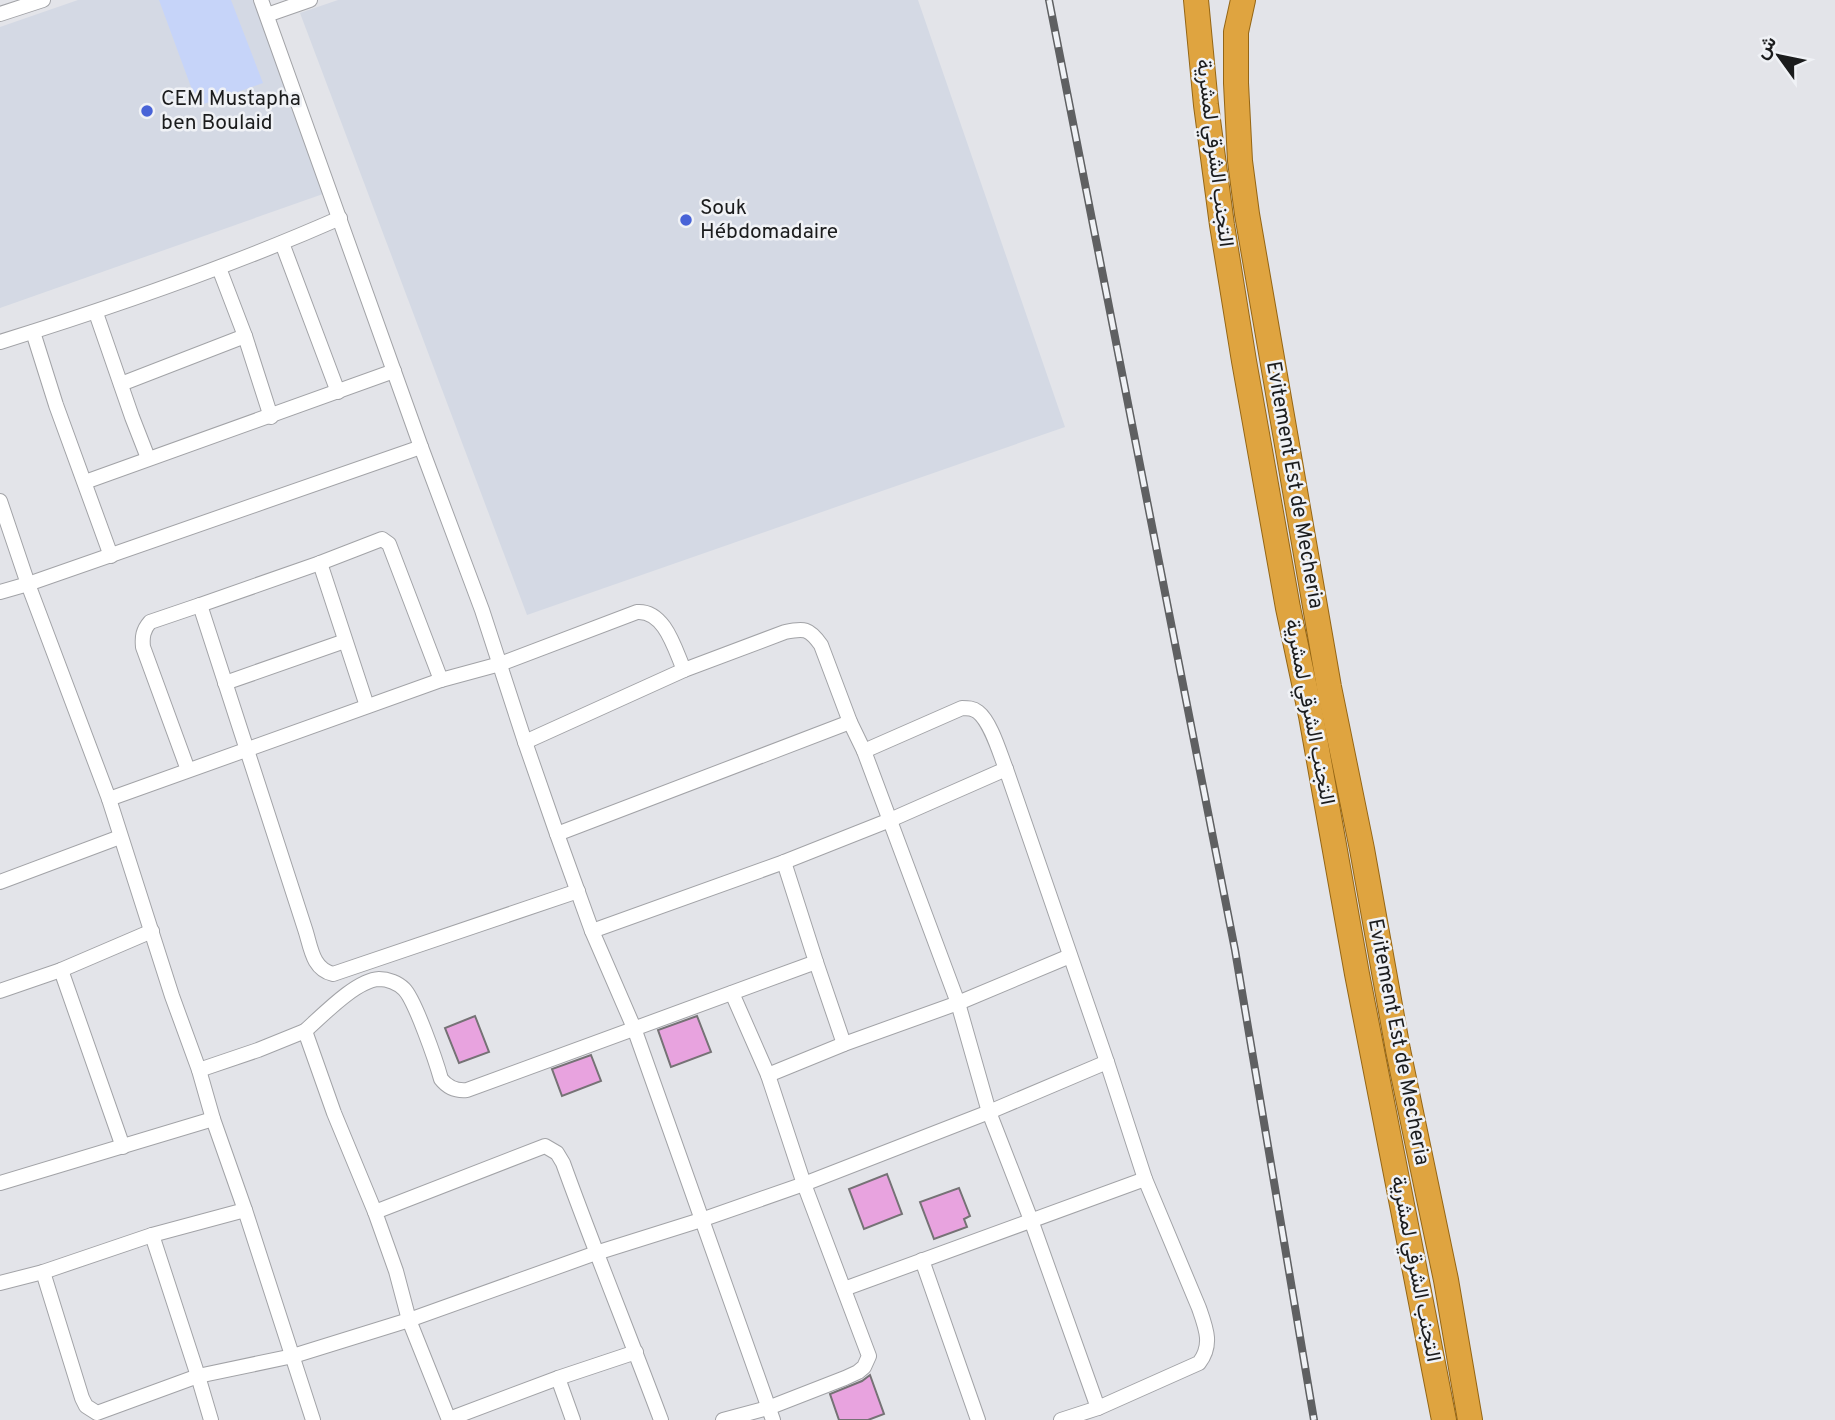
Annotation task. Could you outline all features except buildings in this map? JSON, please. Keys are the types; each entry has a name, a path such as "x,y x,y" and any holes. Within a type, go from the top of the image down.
{"highway":[{"name":"التجنب الشرقي لمشرية","path":"1196,0 1206,105 1222,225 1247,375 1288,608 1444,1420"},
{"name":"Evitement Est de Mecheria","path":"1243,0 1236,32 1236,83 1240,161 1247,214 1329,687 1362,849 1398,1050 1446,1280 1470,1420"}],"street":[{"path":"261,0 478,598 557,834 593,931 634,1028 771,1414"},
{"path":"267,15 310,0"},
{"path":"0,14 39,1"},
{"path":"0,342 96,313 219,268 340,218"},
{"path":"282,243 338,392"},
{"path":"219,268 271,417"},
{"path":"96,313 148,458"},
{"path":"33,332 111,556"},
{"path":"121,384 244,336"},
{"path":"85,482 394,371"},
{"path":"0,592 111,556 421,447"},
{"path":"0,501 28,584 109,799 313,1420"},
{"path":"188,771 143,647 142,638 150,622 382,539 389,544 440,680"},
{"path":"320,563 367,706"},
{"path":"200,606 320,969 333,974 578,891"},
{"path":"109,799 440,680 500,664 644,611 652,614 663,626 684,670"},
{"path":"525,742 684,670 785,632 799,629 814,635 821,645 864,751 958,1003 989,1112 1098,1408"},
{"path":"225,684 345,641"},
{"path":"864,751 962,708 972,708 981,713 1006,769 1145,1179 1199,1308 1208,1339 1199,1363 1098,1408 1061,1420"},
{"path":"557,834 850,722"},
{"path":"593,931 784,862 890,820 1006,769"},
{"path":"0,882 120,837"},
{"path":"784,862 844,1044"},
{"path":"0,991 61,970 152,931"},
{"path":"768,1075 958,1003 1070,956"},
{"path":"199,1070 305,1031 339,1000 366,983 379,979 393,982 405,989 441,1079 445,1085 467,1090 816,962"},
{"path":"61,970 122,1147"},
{"path":"723,1420 771,1414 858,1371 869,1356 804,1184 768,1075 733,993"},
{"path":"305,1031 334,1113 375,1212 396,1271 409,1320 449,1419 636,1352"},
{"path":"43,1272 82,1398 91,1411 97,1413 198,1376 293,1356 409,1320 596,1253 701,1220 804,1184 989,1112 1107,1062"},
{"path":"0,1183 214,1119"},
{"path":"375,1212 545,1146 557,1153 661,1420"},
{"path":"844,1289 1145,1179"},
{"path":"0,1283 43,1272 152,1235 245,1210"},
{"path":"152,1235 211,1420"},
{"path":"922,1260 978,1420"},
{"path":"558,1378 573,1420"}],"shaded area":[{"name":"CEM Mustapha ben Boulaid","path":"78,0 255,0 323,194 0,308 0,27"},
{"path":"159,0 231,0 263,83 198,106"},
{"name":"Souk Hébdomadaire","path":"338,0 918,0 1065,427 527,615 300,13"}],"railway":[{"path":"1049,0 1235,950 1314,1420"}],"place":[{"name":"CEM Mustapha ben Boulaid","path":"147,111"},
{"name":"Souk Hébdomadaire","path":"686,220"}]}
